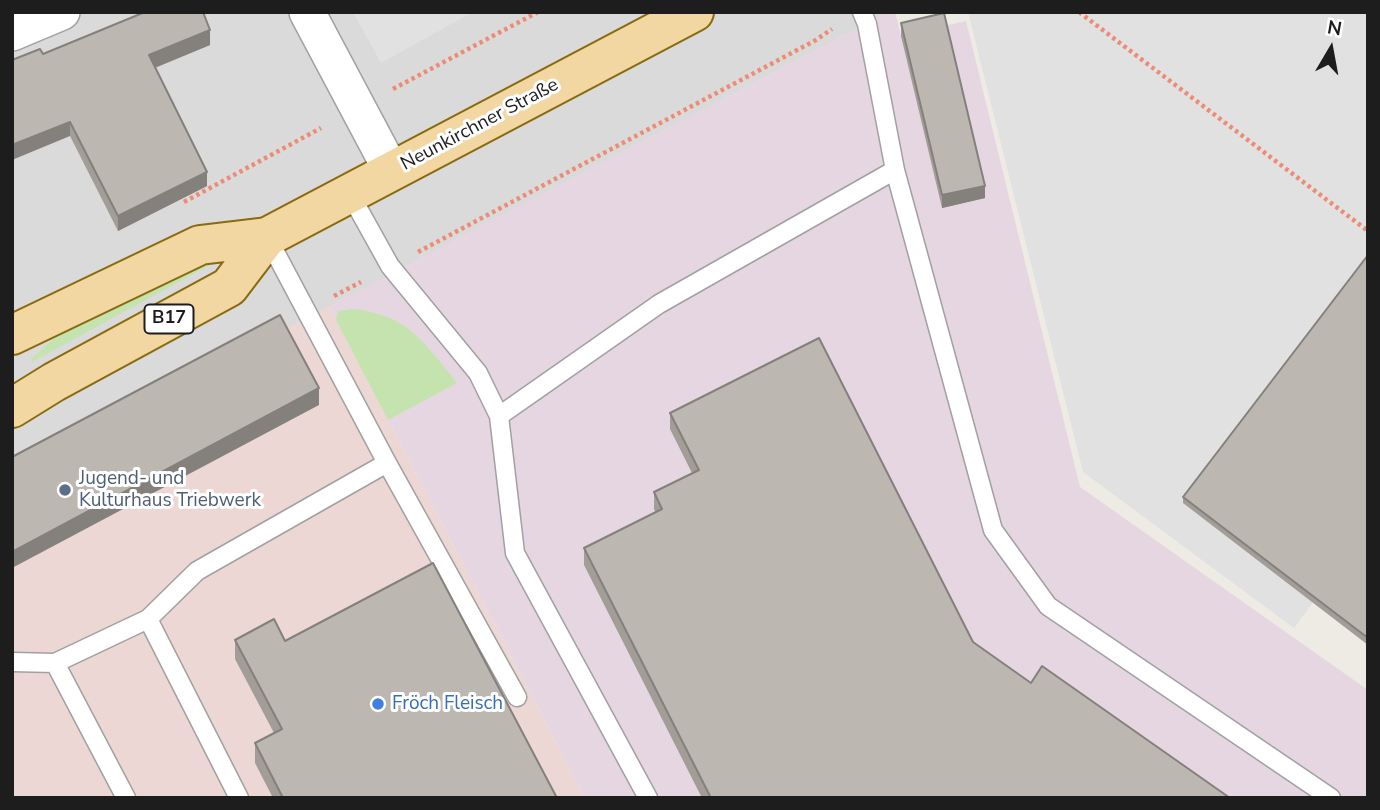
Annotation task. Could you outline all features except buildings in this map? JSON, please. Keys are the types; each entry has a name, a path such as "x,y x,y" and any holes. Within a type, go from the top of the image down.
{"main road":[{"name":"Neunkirchner Straße","path":"12,335 200,245 267,237 694,12"},
{"name":"Neunkirchner Straße","path":"12,408 54,382 229,287 267,237"}],"street":[{"path":"12,33 62,12"},
{"path":"307,12 392,172"}],"lane":[{"path":"862,12 867,24 895,170 993,530 1048,606 1331,798"},
{"path":"499,416 659,304 895,170"},
{"path":"350,194 390,266 478,373 499,416 515,553 648,798"},
{"path":"267,237 387,463 517,697"},
{"path":"12,662 55,663 148,619 197,571 387,463"},
{"path":"148,619 239,798"},
{"path":"55,663 126,798"}],"path":[{"path":"180,204 538,12"},
{"path":"1079,12 1368,231"},
{"path":"306,310 816,40 836,26"}],"shaded area":[{"path":"12,12 889,12 12,474"},
{"path":"353,12 473,12 381,63"},
{"path":"889,12 895,12 901,36 966,21 1080,487 1368,690 1368,798 585,798 329,306"},
{"path":"968,12 1368,12 1368,529 1294,628 1083,472"},
{"path":"329,306 585,798 12,798 12,474"}],"green space":[{"path":"209,262 210,265 32,362 31,359 72,322"},
{"path":"353,309 388,317 401,324 424,343 457,383 388,420 336,320 338,311"}],"place":[{"name":"Jugend- und Kulturhaus Triebwerk","path":"65,490"},
{"name":"Fröch Fleisch","path":"378,704"}]}
